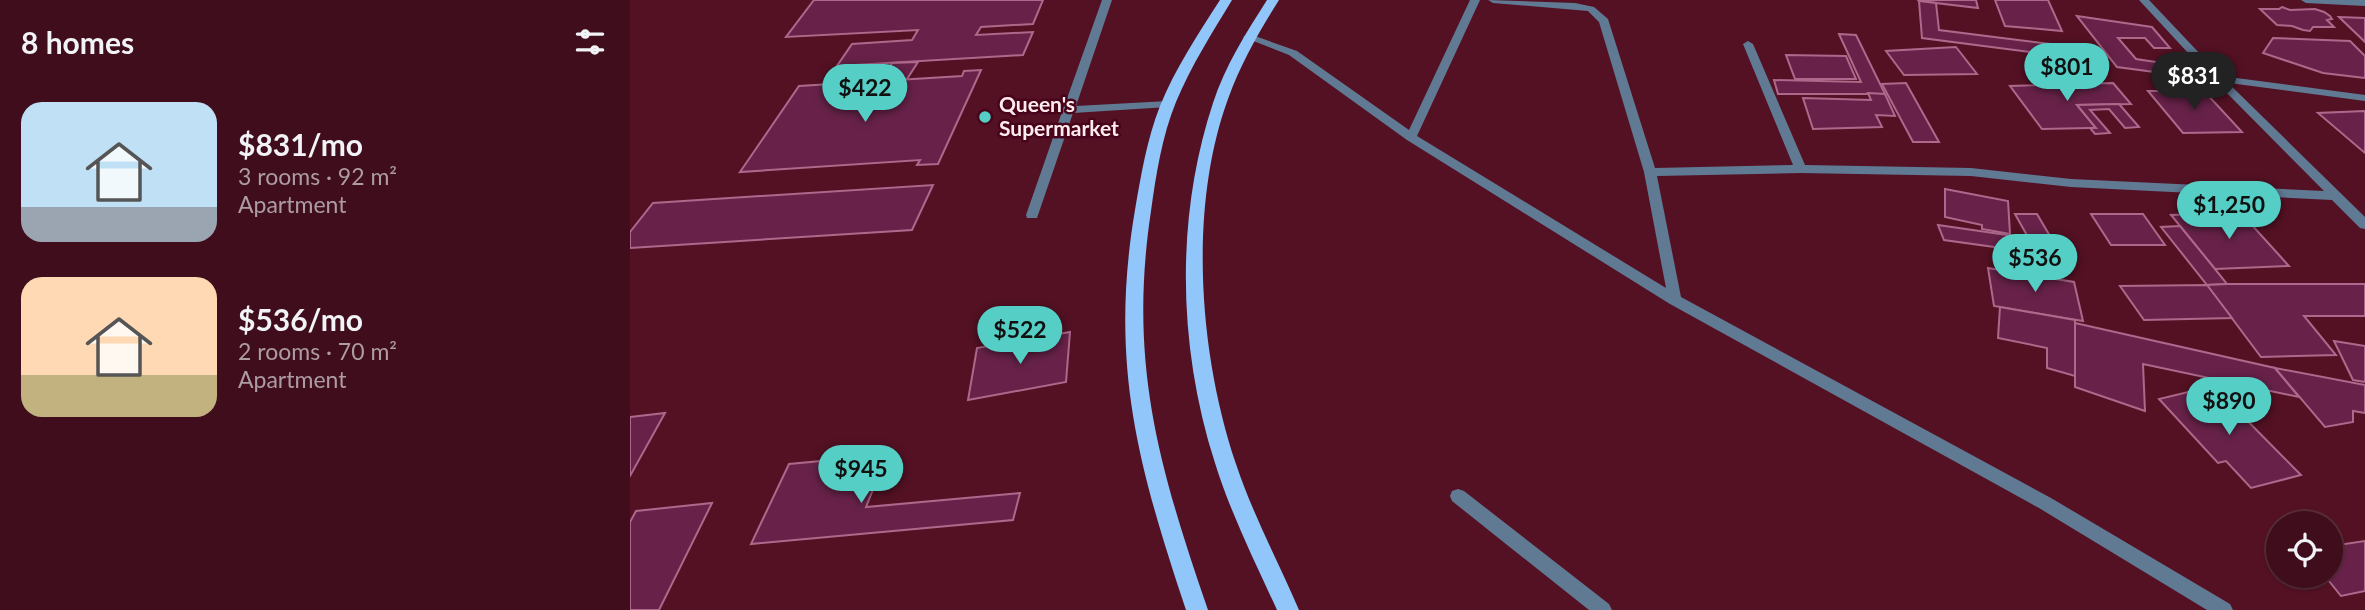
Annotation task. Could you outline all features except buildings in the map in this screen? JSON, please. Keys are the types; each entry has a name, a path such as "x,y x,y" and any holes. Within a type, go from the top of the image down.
{"main road":[{"path":"1198,610 1159,495 1142,421 1133,364 1133,300 1139,225 1168,104 1200,40 1226,0"},
{"path":"1273,0 1248,37 1220,104 1202,164 1193,285 1201,356 1219,444 1288,610"}],"street":[{"path":"1032,215 1066,110 1107,0"},
{"path":"1411,137 1475,0"},
{"path":"1493,0 1591,9 1604,21 1650,172 1675,300"},
{"path":"2144,0 2218,79 2365,225"},
{"path":"2306,0 2365,3"},
{"path":"1248,37 1293,53 1411,137 1675,300 2045,503 2224,610"},
{"path":"1748,44 1801,169"},
{"path":"2218,79 2365,98"},
{"path":"1066,110 1168,104"},
{"path":"1650,172 1801,169 1971,172 2071,183 2337,196"},
{"path":"1458,496 1603,610"}],"place":[{"name":"Queen's Supermarket","path":"985,117"}]}
